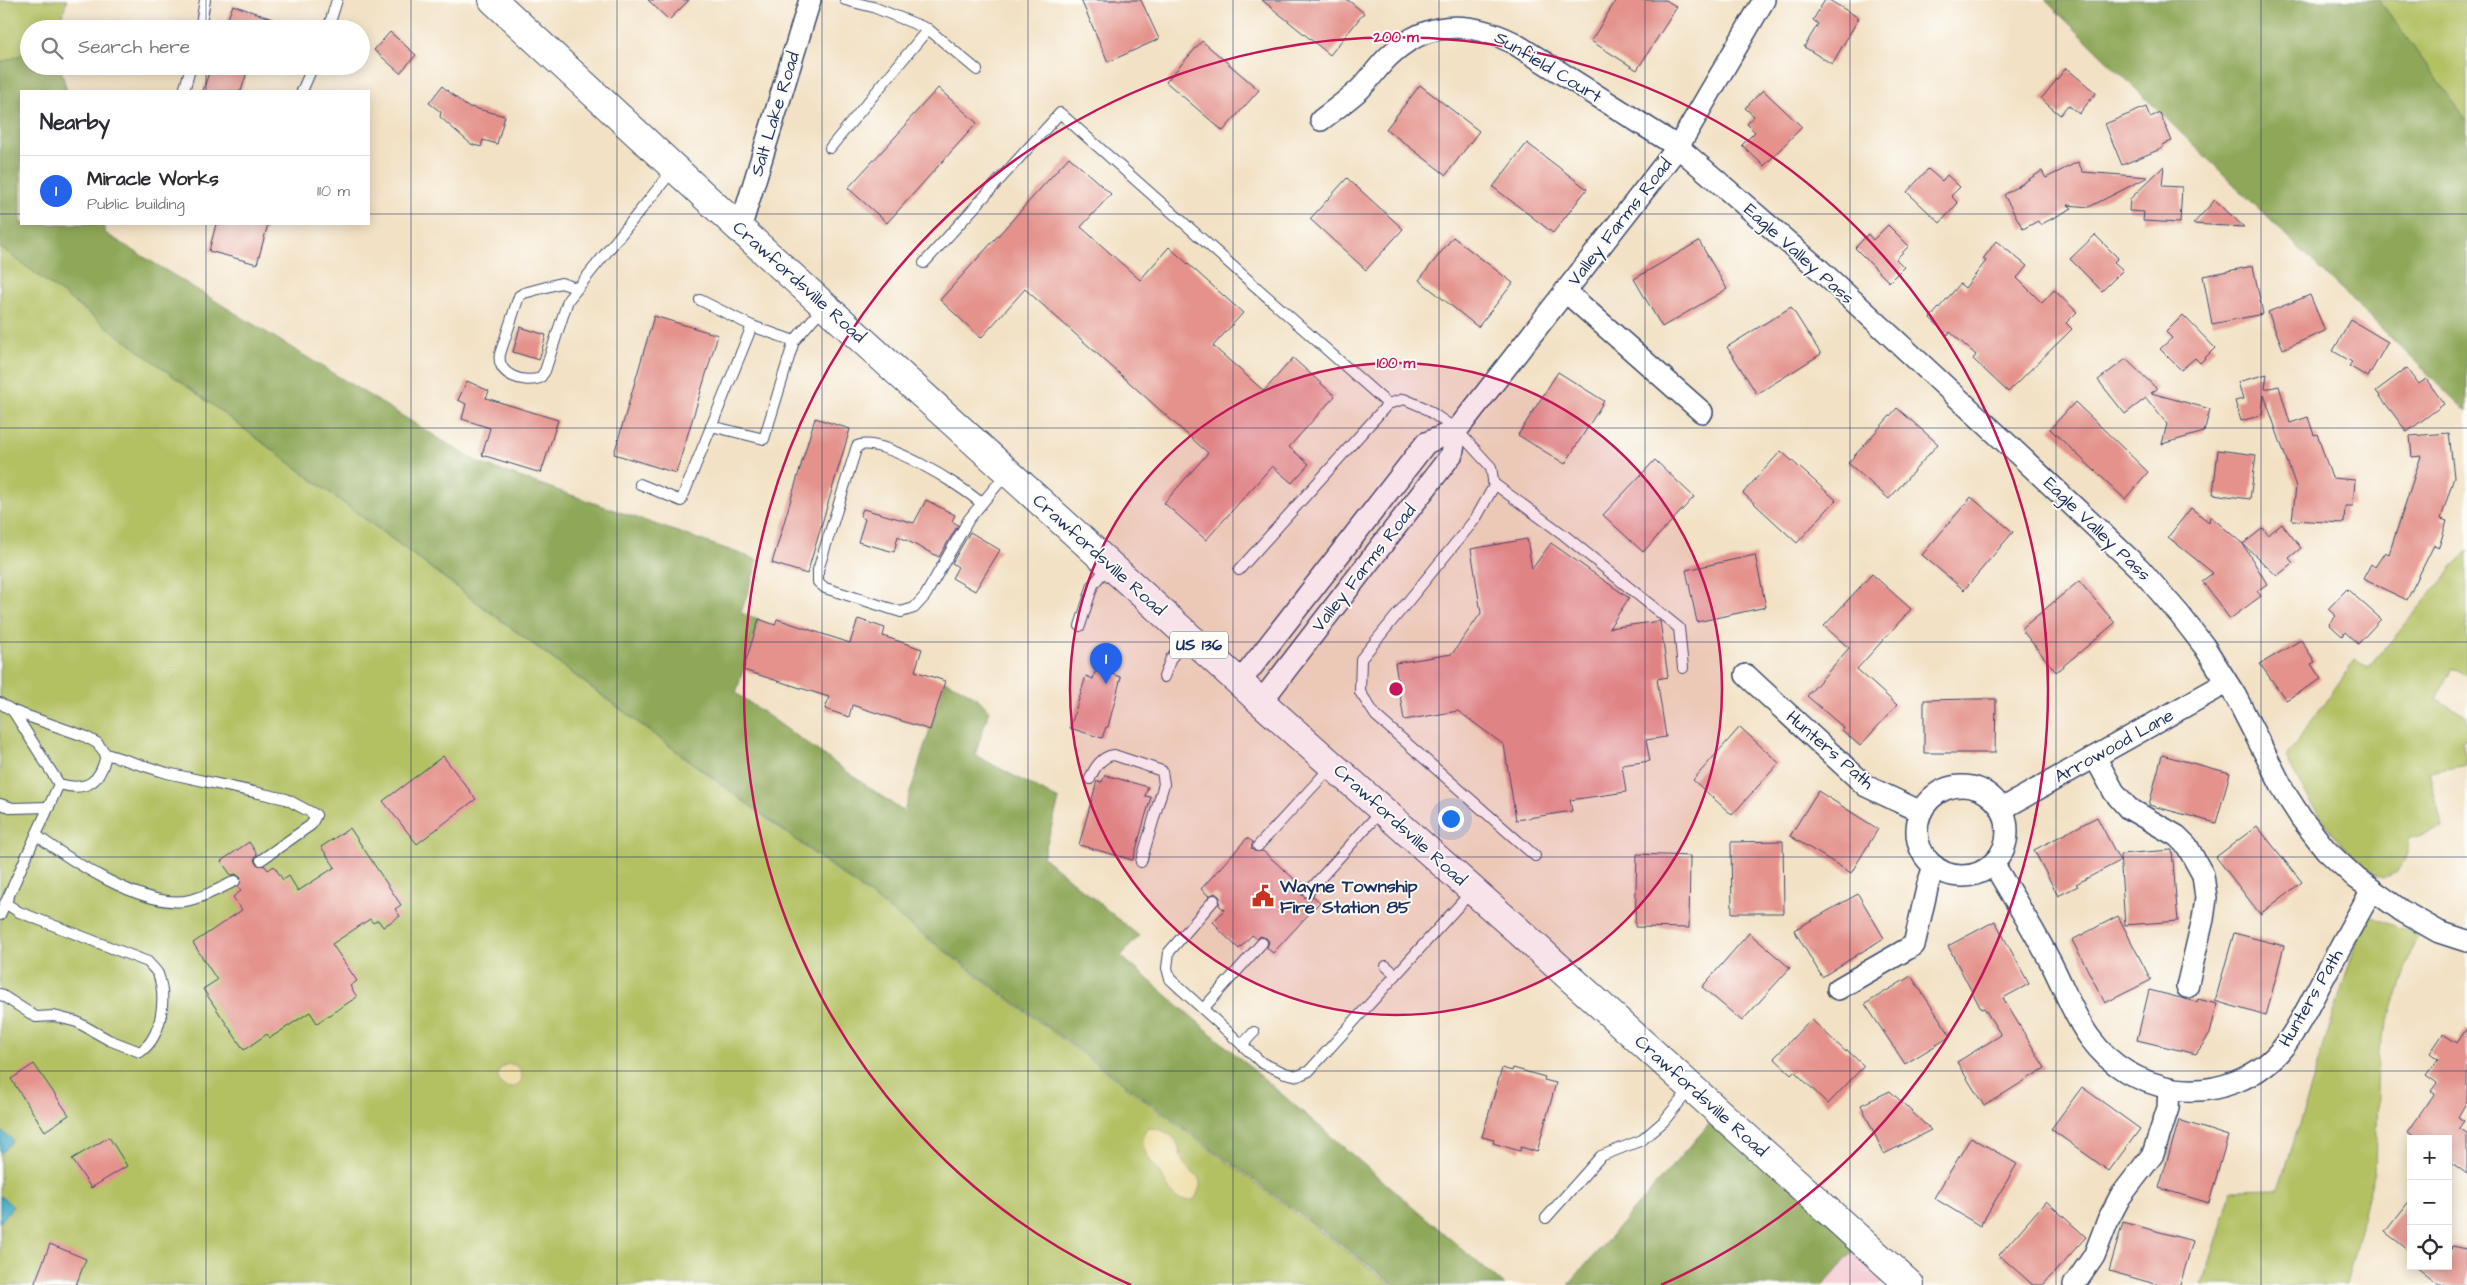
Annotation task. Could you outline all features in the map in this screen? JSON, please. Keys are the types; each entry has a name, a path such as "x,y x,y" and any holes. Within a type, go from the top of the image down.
{"main road":[{"name":"Crawfordsville Road","path":"493,0 740,229 1261,702 1473,890 1910,1285"}],"street":[{"name":"Salt Lake Road","path":"740,229 810,0"},
{"name":"Valley Farms Road","path":"1261,702 1452,454 1457,430 1678,147 1764,0"},
{"name":"Sunfield Court","path":"1320,120 1357,91 1387,58 1403,44 1431,30 1462,26 1493,33 1512,42 1678,147"},
{"name":"Eagle Valley Pass","path":"1678,147 1820,270 2140,569 2168,598 2204,646 2240,703 2285,793 2301,818 2326,850 2356,878 2402,911 2439,932 2467,940"},
{"path":"1565,291 1702,412"},
{"name":"Valley Farms Road","path":"1240,682 1426,443 1457,430"},
{"name":"Hunters Path","path":"1746,676 1866,786 1921,812"},
{"name":"Arrowood Lane","path":"2002,809 2226,683"},
{"path":"2096,757 2114,792 2128,808 2177,836 2187,846 2202,874 2206,898 2187,988"},
{"path":"1961,786 1984,792 2002,809 2006,823 2007,838 2002,852 1993,863 1980,872 1964,875 1948,873 1934,866 1924,855 1918,841 1917,826 1921,812 1937,793 1961,786"},
{"name":"Hunters Path","path":"1993,863 2034,931 2089,1037 2107,1058 2126,1073 2147,1083 2169,1088 2200,1090 2229,1084 2247,1077 2279,1052 2296,1027 2372,890"},
{"path":"1838,989 1914,945 1934,866"},
{"path":"2074,1285 2094,1256 2108,1220 2120,1197 2153,1154 2168,1108 2169,1088"}],"lane":[{"path":"202,20 205,0"},
{"path":"331,20 337,0"},
{"path":"845,0 873,7 928,29 977,70"},
{"path":"830,148 928,29"},
{"path":"184,90 188,75"},
{"path":"302,90 309,75"},
{"path":"924,263 1060,113 1388,404"},
{"path":"576,288 561,283 519,296 500,354 499,360 506,372 525,380 540,378 545,372 563,310 576,288 675,168"},
{"path":"700,300 752,326 794,341"},
{"path":"711,426 764,439 794,341 824,305"},
{"path":"640,484 681,500 752,326"},
{"path":"1239,570 1388,404 1404,399 1423,407 1457,430 1491,467 1494,486 1476,518 1361,659 1360,692 1376,716 1535,856"},
{"path":"981,503 937,473 878,445 862,444 857,446 818,570 818,582 825,588 901,612 914,608 925,596 969,519 1008,472"},
{"path":"1493,483 1564,535 1678,628 1683,668"},
{"path":"1080,626 1093,585 1109,564"},
{"path":"1164,677 1171,658 1190,636"},
{"path":"0,703 13,711 84,736 97,743 106,754 167,773 286,799 316,816 311,825 261,860"},
{"path":"13,711 59,784 72,788 84,786 96,780 102,770 106,754"},
{"path":"1090,779 1095,768 1110,755 1139,758 1162,771 1164,778 1141,862"},
{"path":"1258,846 1333,765"},
{"path":"0,915 59,784"},
{"path":"0,804 13,808 49,807"},
{"path":"1308,892 1382,809"},
{"path":"36,835 76,862 129,890 160,901 185,901 216,891 235,881"},
{"path":"1214,900 1173,945 1167,961 1167,973 1170,979 1242,1045 1271,1068 1298,1076 1304,1074 1473,890"},
{"path":"0,994 36,1017 54,1016 77,1022 109,1040 140,1052 148,1047 156,1035 162,991 158,972 148,962 20,912 5,903"},
{"path":"1203,1009 1262,944"},
{"path":"1386,966 1396,975"},
{"path":"1242,1045 1254,1032"},
{"path":"1546,1218 1601,1156 1642,1140 1662,1122 1691,1087"}],"shaded area":[{"path":"1858,1246 1902,1285 1824,1285"}],"green space":[{"path":"0,0 67,0 61,20 20,20 20,55 2,62 0,60"},
{"path":"2045,0 2379,0 2467,121 2467,412"},
{"path":"2379,0 2467,0 2467,121"},
{"path":"20,55 20,75 63,75 67,90 20,90 20,225 103,225 105,233 479,463 758,560 741,613 759,619 736,693 904,812 945,681 975,697 985,705 989,711 975,755 1059,800 1043,857 1139,936 1121,956 1504,1285 1395,1285 0,247 0,60 2,62"},
{"path":"0,247 1392,1285 0,1285"},
{"path":"2467,551 2467,676 2452,668 2436,700 2467,715 2467,739 2462,740 2467,765 2429,772 2443,828 2409,839 2406,858 2400,868 2383,878 2367,868 2353,855 2326,825 2304,791 2286,757 2355,660 2369,667"},
{"path":"2365,914 2417,935 2378,1051 2375,1170 2346,1285 2203,1285 2232,1190 2279,1189"},
{"path":"1717,1115 1858,1246 1824,1285 1568,1285"}],"sand":[{"path":"510,1064 519,1067 522,1076 519,1085 510,1088 501,1085 498,1076 501,1067"},
{"path":"1148,1128 1166,1132 1176,1141 1184,1164 1196,1175 1200,1182 1194,1200 1178,1199 1168,1189 1144,1148 1144,1135"}],"water":[{"path":"0,1130 13,1140 2,1153 0,1151"},
{"path":"0,1196 13,1206 0,1223"}],"building":[{"path":"648,0 689,0 669,20"},
{"path":"1081,0 1141,0 1159,39 1108,62"},
{"path":"1262,0 1348,0 1364,13 1330,55"},
{"path":"1616,0 1666,0 1677,7 1637,70 1591,41"},
{"path":"1825,0 1829,0 1859,18 1832,64 1804,47 1818,24 1813,20"},
{"path":"233,5 275,20 227,20"},
{"path":"390,32 416,55 400,73 374,50"},
{"path":"1202,41 1259,90 1223,131 1166,82"},
{"path":"2066,68 2096,93 2079,114 2068,105 2060,115 2041,99"},
{"path":"208,75 246,75 241,90 203,90"},
{"path":"1420,85 1479,131 1446,175 1386,129"},
{"path":"442,86 466,106 505,116 497,144 483,140 481,147 471,144 440,117 441,112 429,103"},
{"path":"938,88 977,123 887,223 848,188"},
{"path":"1763,90 1802,127 1764,166 1742,145 1755,132 1747,124 1754,116 1745,108"},
{"path":"2146,107 2150,117 2160,113 2172,141 2162,145 2163,148 2122,165 2105,124"},
{"path":"1527,143 1587,189 1553,233 1493,187"},
{"path":"1069,157 1111,194 1081,227 1140,280 1169,247 1243,313 1213,346 1264,391 1293,358 1335,396 1289,447 1309,464 1292,483 1272,466 1206,540 1164,503 1208,453 1025,289 981,338 940,300"},
{"path":"2078,162 2083,172 2148,177 2089,207 2068,205 2072,208 2040,225 2038,221 2023,229 2004,195 2042,171 2046,178"},
{"path":"2164,166 2162,186 2182,187 2180,223 2143,221 2144,212 2129,211 2130,199"},
{"path":"1928,169 1942,181 1947,175 1960,187 1951,196 1958,203 1940,223 1907,192"},
{"path":"1347,178 1403,229 1366,270 1310,219"},
{"path":"2215,200 2244,227 2193,224"},
{"path":"216,225 268,225 257,264 209,251"},
{"path":"1888,225 1909,246 1896,259 1904,267 1889,282 1855,248 1868,234 1873,240"},
{"path":"2095,235 2118,258 2114,262 2123,270 2102,291 2070,259"},
{"path":"1453,237 1513,283 1478,327 1419,280"},
{"path":"1699,241 1727,289 1662,327 1634,279"},
{"path":"1996,241 2027,266 2017,278 2042,303 2054,290 2077,312 2066,323 2072,329 2008,392 1973,359 1976,355 1950,332 1948,335 1930,318 1960,284 1965,288 1986,261 1983,259"},
{"path":"2253,266 2263,314 2212,324 2203,276"},
{"path":"2310,295 2325,331 2283,349 2268,312"},
{"path":"1791,307 1821,354 1757,394 1727,347"},
{"path":"2183,315 2215,348 2200,363 2195,358 2181,370 2160,349 2172,338 2166,332"},
{"path":"654,316 718,335 676,473 614,454"},
{"path":"2351,320 2388,342 2368,377 2349,366 2352,362 2333,351"},
{"path":"520,327 546,335 539,360 513,352"},
{"path":"2126,359 2157,389 2151,393 2210,409 2204,432 2162,444 2167,424 2146,398 2125,414 2098,380"},
{"path":"2407,368 2419,384 2426,379 2444,404 2407,432 2376,391"},
{"path":"1558,372 1604,401 1565,464 1518,435"},
{"path":"2267,374 2265,389 2279,386 2290,423 2308,417 2314,435 2317,434 2332,478 2355,480 2353,506 2345,506 2344,523 2292,520 2296,487 2264,395 2262,415 2241,421 2235,401 2243,399 2238,382"},
{"path":"467,381 489,391 486,398 558,420 541,473 482,455 490,428 462,419 466,404 458,400"},
{"path":"2075,402 2148,472 2125,499 2050,429"},
{"path":"1897,408 1938,444 1889,499 1848,463"},
{"path":"815,418 850,429 807,574 772,563"},
{"path":"2449,433 2454,477 2441,519 2447,521 2439,547 2434,545 2407,600 2363,579 2371,564 2375,567 2385,552 2389,554 2421,456 2412,457 2410,436"},
{"path":"2218,450 2256,455 2250,499 2213,494"},
{"path":"1781,451 1836,500 1797,543 1743,493"},
{"path":"1655,460 1694,497 1643,552 1603,515"},
{"path":"1971,497 2013,532 1964,590 1922,555"},
{"path":"926,500 955,515 952,521 958,525 939,557 898,536 894,552 858,542 865,519 860,516 863,509 914,523"},
{"path":"2191,508 2209,522 2210,516 2243,544 2267,584 2257,591 2261,596 2230,619 2202,581 2213,573 2168,537"},
{"path":"2282,524 2301,548 2289,558 2293,563 2277,576 2243,544 2263,528 2268,535"},
{"path":"970,532 1000,550 975,591 952,578 958,567 952,563"},
{"path":"1527,539 1532,569 1551,543 1629,598 1609,628 1660,621 1668,677 1657,679 1666,737 1646,740 1650,761 1622,765 1626,792 1570,800 1572,811 1516,820 1504,745 1458,711 1404,720 1395,663 1452,654 1481,613 1471,549"},
{"path":"1755,555 1766,607 1697,622 1686,570"},
{"path":"1872,574 1911,609 1857,669 1897,705 1860,746 1842,730 1844,728 1807,696 1849,648 1824,626"},
{"path":"2079,581 2115,623 2056,672 2021,629"},
{"path":"2347,589 2381,619 2358,644 2345,632 2342,636 2329,624 2336,616 2328,609"},
{"path":"759,619 775,625 777,619 850,643 858,619 885,628 883,636 922,649 915,671 945,681 930,730 852,705 849,717 825,709 829,697 743,670"},
{"path":"2301,640 2315,662 2311,664 2321,679 2286,700 2260,664"},
{"path":"1096,669 1121,677 1108,727 1106,727 1102,738 1070,728 1086,676 1093,679"},
{"path":"1996,699 1995,753 1924,753 1924,700"},
{"path":"1740,727 1779,763 1732,815 1693,780"},
{"path":"2162,755 2230,773 2216,823 2149,805"},
{"path":"443,756 476,799 417,844 383,801"},
{"path":"1105,775 1148,787 1145,796 1151,797 1133,860 1079,845 1097,781 1102,782"},
{"path":"1818,791 1878,829 1851,873 1790,836"},
{"path":"2097,817 2120,861 2076,884 2078,886 2058,896 2034,850"},
{"path":"2257,826 2302,882 2260,914 2216,857"},
{"path":"350,828 401,905 395,909 400,916 383,927 378,920 373,923 370,919 332,944 357,981 350,986 357,997 317,1023 310,1012 270,1038 267,1034 244,1050 203,989 217,980 193,943 242,910 233,897 241,891 238,887 241,878 236,874 231,875 221,861 249,842 257,854 254,860 256,864 265,866 268,870 274,866 283,880 289,876 298,891 335,867 321,847"},
{"path":"1247,838 1253,842 1251,848 1254,851 1263,851 1303,887 1301,894 1304,897 1310,899 1313,896 1320,902 1273,953 1267,948 1269,941 1266,938 1260,936 1257,939 1252,935 1239,949 1213,922 1224,910 1219,905 1220,897 1215,893 1209,896 1201,889"},
{"path":"1783,841 1784,913 1732,913 1731,842"},
{"path":"2172,850 2178,921 2125,925 2120,854"},
{"path":"1637,854 1690,856 1689,928 1635,927"},
{"path":"1858,894 1884,938 1822,977 1794,930"},
{"path":"2118,916 2151,980 2105,1003 2072,940"},
{"path":"1995,921 2029,984 2003,998 2045,1068 1984,1106 1957,1062 2001,1035 1984,1008 1981,1009 1948,946"},
{"path":"1749,933 1790,968 1742,1021 1702,987"},
{"path":"2234,933 2284,946 2266,1016 2215,1001"},
{"path":"1911,976 1951,1036 1905,1064 1865,1004"},
{"path":"2149,990 2197,1002 2198,999 2217,1004 2210,1034 2196,1054 2137,1040"},
{"path":"1811,1019 1864,1066 1828,1104 1794,1071 1791,1074 1774,1058"},
{"path":"2467,1028 2467,1101 2458,1117 2464,1121 2459,1128 2467,1133 2467,1174 2452,1163 2452,1135 2412,1135 2408,1132 2435,1093 2431,1091 2437,1083 2426,1075 2438,1059 2430,1053 2443,1034 2457,1043"},
{"path":"34,1064 69,1115 45,1131 11,1079"},
{"path":"1502,1068 1512,1071 1513,1068 1545,1077 1544,1080 1556,1083 1537,1152 1521,1147 1520,1151 1493,1143 1494,1140 1482,1137"},
{"path":"2082,1087 2140,1129 2109,1171 2051,1129"},
{"path":"1890,1091 1931,1130 1884,1154 1861,1105"},
{"path":"2179,1120 2228,1136 2209,1203 2159,1188"},
{"path":"109,1137 127,1166 91,1188 72,1159"},
{"path":"1971,1137 2017,1164 1980,1226 1934,1198"},
{"path":"2046,1201 2086,1237 2043,1285 2033,1285 1999,1255"},
{"path":"2407,1204 2407,1249 2385,1232"},
{"path":"2123,1222 2193,1241 2180,1285 2159,1285 2109,1271"},
{"path":"50,1244 86,1259 76,1285 34,1285"},
{"path":"2452,1246 2467,1249 2467,1285 2439,1285 2420,1270 2452,1270"}],"place":[{"name":"Miracle Works","path":"1106,684"},
{"name":"Wayne Township Fire Station 85","path":"1263,896"}]}
